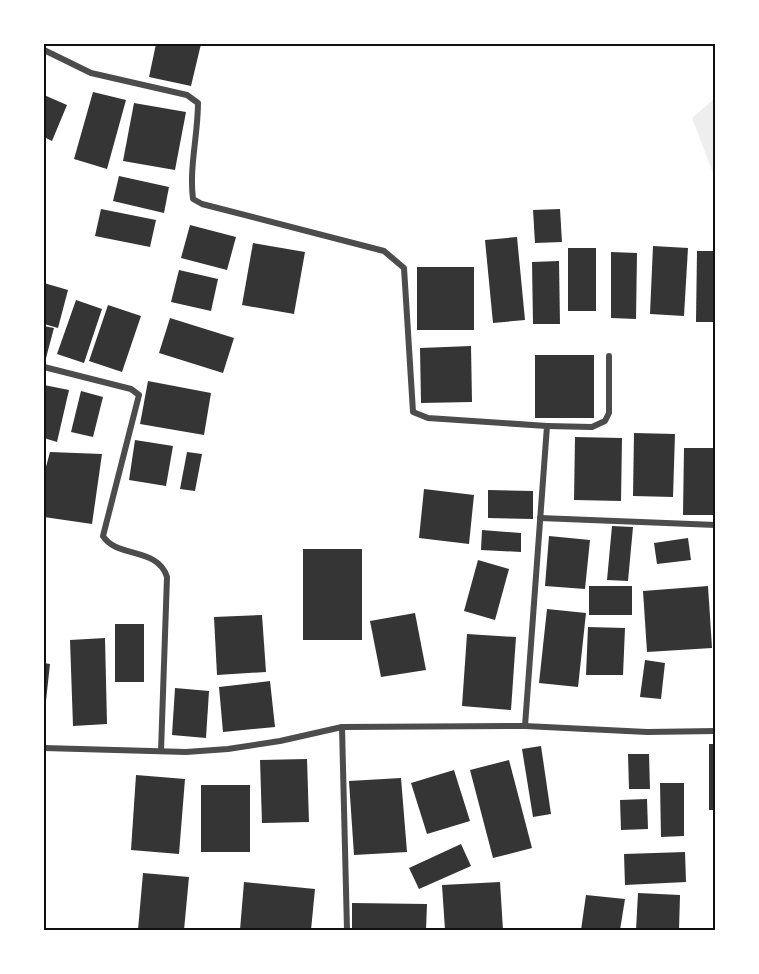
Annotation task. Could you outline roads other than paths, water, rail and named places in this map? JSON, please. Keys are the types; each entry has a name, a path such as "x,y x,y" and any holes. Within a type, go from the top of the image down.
{"street":[{"path":"44,50 91,73 187,94 198,103 191,179 193,199 202,204 384,251 404,268 413,412 428,418 592,427 606,421 609,412 609,356"},
{"path":"44,367 131,389 139,395 103,536 111,544 158,563 164,568 167,577 161,751"},
{"path":"525,726 546,426"},
{"path":"540,519 716,525"},
{"path":"44,748 161,751 228,749 280,741 342,727 525,726 602,730 716,731"},
{"path":"342,727 347,930"}]}
